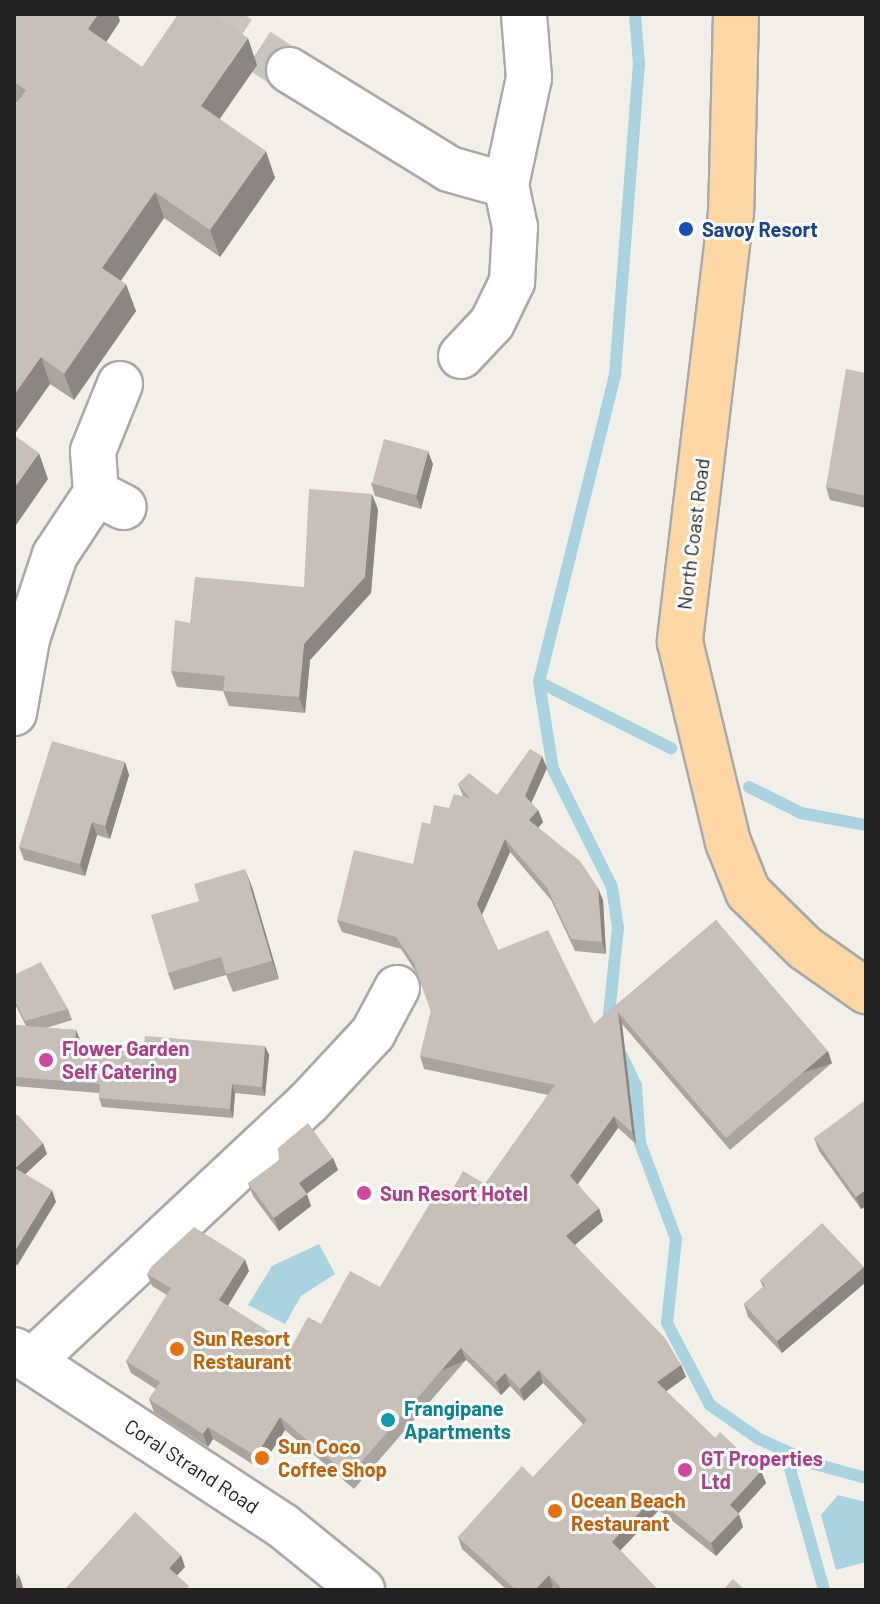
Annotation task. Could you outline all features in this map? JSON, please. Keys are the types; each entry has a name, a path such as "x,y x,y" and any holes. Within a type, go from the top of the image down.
{"main road":[{"name":"North Coast Road","path":"736,14 731,212 680,642 728,842 748,892 805,948 866,991"}],"street":[{"path":"461,356 492,323 512,282 515,227 506,185 529,78 524,14"},
{"path":"289,70 449,169 506,185"},
{"path":"14,713 27,639 55,555 110,500 93,451 120,384"},
{"path":"23,1356 308,1103 373,1033 397,988"},
{"name":"Coral Strand Road","path":"23,1356 283,1526 362,1590"}],"water":[{"path":"319,1244 335,1274 301,1296 285,1324 248,1305 272,1266"},
{"path":"838,1495 866,1502 866,1562 836,1570 821,1515"}],"building":[{"path":"14,14 98,14 88,29 142,67 178,14 212,14 248,38 201,106 266,151 210,230 155,192 102,268 126,284 64,374 41,357 14,395 14,107 26,90 14,82"},
{"path":"846,369 866,373 866,496 826,487"},
{"path":"14,435 39,453 14,488"},
{"path":"384,439 428,451 417,495 372,483"},
{"path":"309,489 372,494 365,577 304,644 299,697 223,691 225,676 171,671 175,620 190,623 195,577 304,587"},
{"path":"52,741 125,762 105,826 92,822 80,864 19,847"},
{"path":"530,749 542,756 525,796 538,810 529,820 580,861 598,888 602,942 571,939 547,888 505,839 477,904 498,950 548,930 594,1024 716,920 828,1051 726,1138 618,1012 632,1132 614,1116 570,1176 599,1208 566,1236 665,1338 681,1365 657,1382 715,1438 720,1432 761,1471 730,1505 739,1514 711,1543 654,1497 612,1542 658,1590 563,1590 549,1575 535,1590 516,1590 458,1537 522,1466 533,1477 587,1420 539,1370 520,1389 505,1373 496,1382 461,1348 349,1476 280,1417 256,1456 208,1427 203,1434 149,1399 160,1382 126,1361 171,1288 147,1274 194,1227 245,1259 219,1300 292,1346 308,1317 321,1324 350,1271 380,1287 433,1198 444,1204 463,1171 485,1184 555,1085 420,1056 431,1011 414,963 396,937 337,920 354,850 413,864 422,822 430,824 434,805 449,808 454,794 470,798 458,784 469,773 497,795"},
{"path":"245,869 272,961 226,974 221,957 168,973 151,915 199,901 194,884"},
{"path":"41,962 68,1009 25,1021 14,999 14,975"},
{"path":"14,1025 76,1030 75,1046 143,1052 145,1036 265,1046 262,1087 232,1084 230,1109 99,1098 100,1084 14,1077"},
{"path":"864,1101 866,1190 856,1197 814,1138"},
{"path":"14,1115 18,1115 43,1143 15,1168 52,1190 14,1252"},
{"path":"308,1123 333,1158 299,1183 307,1194 274,1218 248,1183 279,1160 278,1148"},
{"path":"822,1223 864,1267 777,1341 744,1304 765,1285 760,1280"},
{"path":"135,1512 181,1555 169,1568 189,1586 186,1590 64,1590"},
{"path":"733,1579 745,1590 723,1590"}],"waterway":[{"path":"608,1024 618,928 612,887 553,769 539,682 615,375 639,64 635,14"},
{"path":"539,682 671,748"},
{"path":"749,787 801,813 866,825"},
{"path":"622,1056 636,1086 640,1143 676,1239 667,1323 710,1405 759,1439 815,1464 866,1478"},
{"path":"785,1451 824,1590"}],"tunnel":[{"path":"203,14 289,70"}],"place":[{"name":"Savoy Resort","path":"686,229"},
{"name":"Flower Garden Self Catering","path":"46,1060"},
{"name":"Sun Resort Hotel","path":"364,1193"},
{"name":"Sun Resort Restaurant","path":"177,1349"},
{"name":"Frangipane Apartments","path":"388,1420"},
{"name":"Sun Coco Coffee Shop","path":"262,1458"},
{"name":"GT Properties Ltd","path":"685,1470"},
{"name":"Ocean Beach Restaurant","path":"555,1511"}]}
